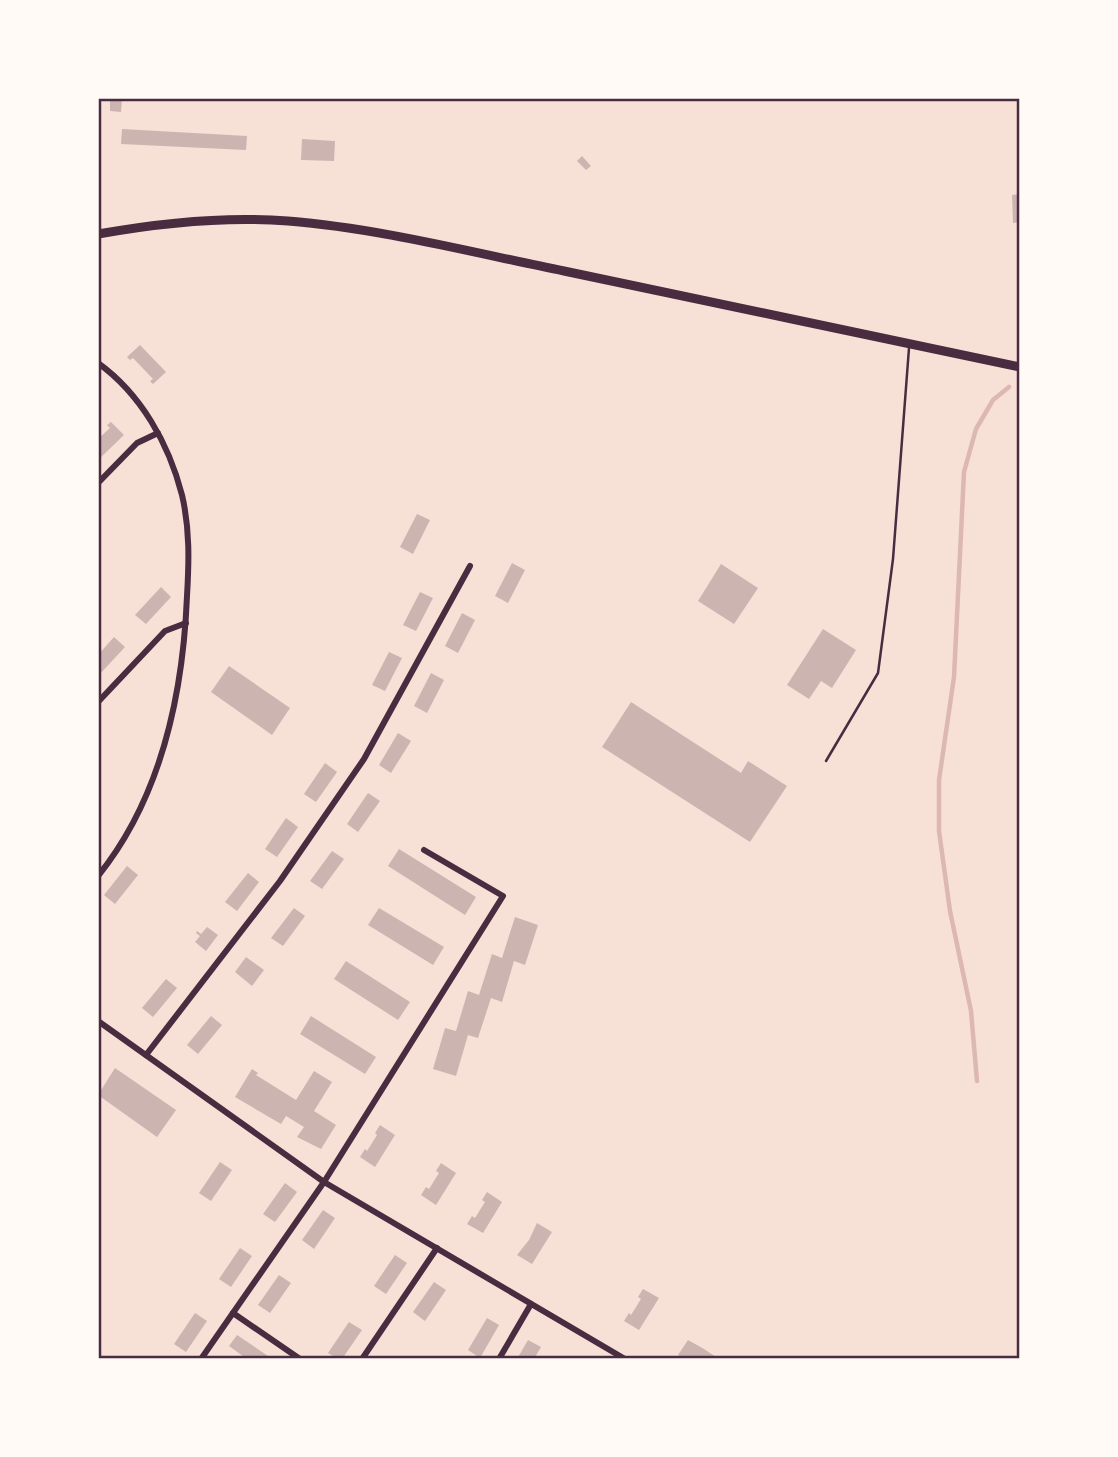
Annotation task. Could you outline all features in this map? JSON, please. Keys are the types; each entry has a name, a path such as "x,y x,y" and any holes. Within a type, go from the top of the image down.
{"main road":[{"path":"98,234 135,227 211,221 287,221 320,225 642,286 1020,367"}],"street":[{"path":"98,363 115,375 139,403 158,433 175,471 186,519 189,552 186,623 177,700 151,784 118,852 98,876"},
{"path":"98,483 137,443 158,433"},
{"path":"146,1055 280,881 364,760 470,566"},
{"path":"98,702 165,631 186,623"},
{"path":"201,1359 324,1182 503,896 424,850"},
{"path":"98,1021 324,1182 625,1359"},
{"path":"362,1359 437,1248"},
{"path":"499,1359 531,1304"},
{"path":"233,1313 300,1359"}],"lane":[{"path":"826,761 878,673 893,559 909,344"}],"building":[{"path":"110,98 122,98 121,112 110,111"},
{"path":"122,129 247,136 246,150 121,144"},
{"path":"302,139 335,141 334,161 301,160"},
{"path":"582,156 591,166 586,170 577,161"},
{"path":"1020,194 1020,222 1013,223 1012,195"},
{"path":"140,345 166,372 153,384 150,381 153,379 133,358 130,360 127,357"},
{"path":"111,422 124,435 98,460 98,439 110,428 107,425"},
{"path":"417,514 430,520 413,554 400,547"},
{"path":"512,563 525,570 508,603 495,596"},
{"path":"721,564 758,588 734,624 698,601"},
{"path":"161,587 171,597 146,624 135,615"},
{"path":"420,592 433,598 416,631 403,625"},
{"path":"462,613 475,620 458,653 445,646"},
{"path":"823,629 856,650 832,688 821,681 809,699 787,685"},
{"path":"114,637 125,647 99,675 98,655"},
{"path":"389,652 402,658 385,691 372,685"},
{"path":"229,666 290,708 272,735 211,692"},
{"path":"431,673 444,680 427,713 414,706"},
{"path":"631,702 741,773 748,761 787,786 750,842 602,747"},
{"path":"398,733 411,741 391,773 379,765"},
{"path":"325,763 337,772 316,802 304,794"},
{"path":"368,793 380,801 358,832 347,824"},
{"path":"286,818 298,827 277,857 265,849"},
{"path":"399,849 476,897 465,915 388,866"},
{"path":"332,851 344,859 322,889 310,881"},
{"path":"127,866 138,875 115,904 104,895"},
{"path":"248,873 259,882 237,911 225,902"},
{"path":"294,908 305,916 283,946 271,938"},
{"path":"379,908 444,947 433,965 368,925"},
{"path":"515,917 538,925 525,965 514,961 502,1002 491,998 478,1038 468,1035 456,1076 433,1069 445,1028 456,1031 468,991 479,995 492,954 502,958"},
{"path":"207,927 218,935 206,951 195,942 200,936 197,931 201,934"},
{"path":"246,957 264,970 252,986 235,972"},
{"path":"346,961 410,1002 398,1020 334,979"},
{"path":"166,979 177,988 153,1017 142,1008"},
{"path":"211,1016 222,1025 198,1054 187,1045"},
{"path":"311,1016 376,1057 365,1074 300,1034"},
{"path":"115,1068 176,1110 157,1137 98,1095"},
{"path":"252,1069 258,1073 256,1075 296,1100 314,1071 332,1082 314,1111 336,1125 321,1149 297,1137 304,1127 286,1116 281,1124 235,1097"},
{"path":"380,1125 395,1135 375,1167 360,1157 377,1135 375,1133"},
{"path":"220,1162 232,1170 211,1201 199,1193"},
{"path":"441,1163 456,1173 436,1205 421,1195 426,1187 429,1189 439,1173 436,1171"},
{"path":"285,1183 297,1192 275,1222 263,1214"},
{"path":"487,1192 502,1202 483,1233 467,1224 472,1216 475,1218 485,1202 482,1200"},
{"path":"323,1210 335,1218 314,1249 302,1240"},
{"path":"537,1223 552,1232 532,1264 517,1255 529,1240"},
{"path":"240,1248 252,1256 231,1287 219,1279"},
{"path":"395,1255 407,1263 386,1294 374,1286"},
{"path":"279,1275 291,1283 270,1313 258,1305"},
{"path":"434,1282 446,1290 425,1321 413,1312"},
{"path":"643,1289 659,1298 639,1330 624,1321 641,1299 638,1297"},
{"path":"195,1313 207,1321 186,1352 174,1344"},
{"path":"487,1318 499,1325 480,1358 468,1350"},
{"path":"349,1322 362,1330 342,1359 338,1359 328,1353"},
{"path":"237,1335 268,1356 266,1359 247,1359 229,1346"},
{"path":"528,1340 541,1347 534,1359 517,1359"},
{"path":"688,1340 719,1359 685,1359 678,1355"}],"waterway":[{"path":"977,1081 971,1011 950,911 939,831 939,780 954,677 964,472 976,429 993,400 1009,387"}]}
